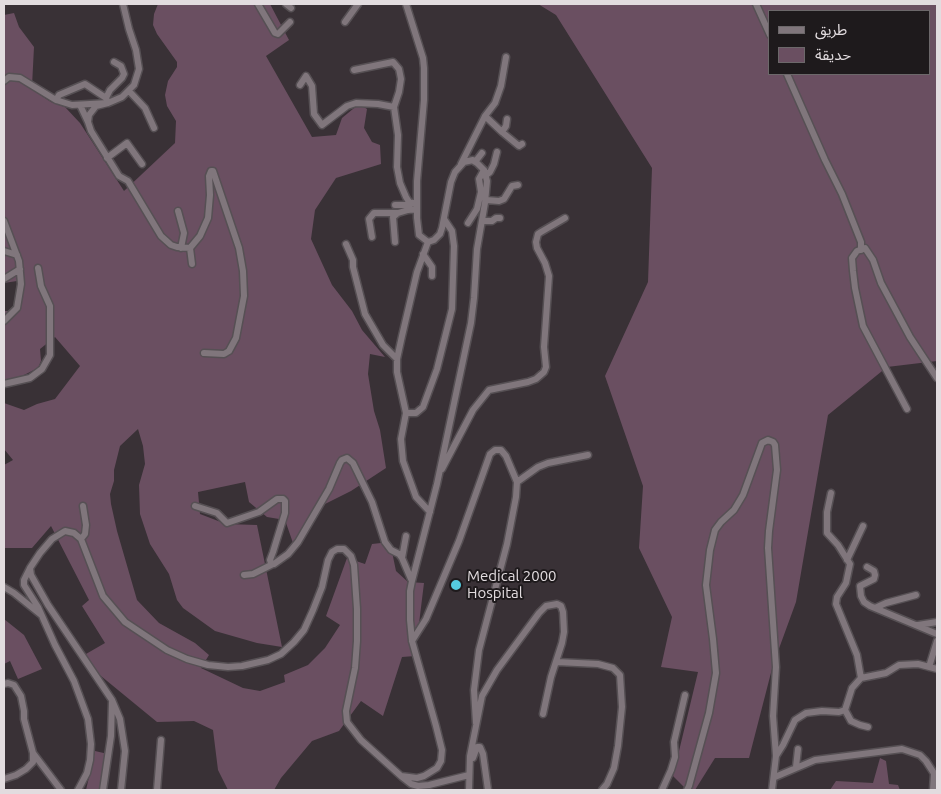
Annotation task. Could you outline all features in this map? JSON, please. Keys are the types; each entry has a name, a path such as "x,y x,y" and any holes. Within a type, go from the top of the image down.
{"street":[{"path":"4,81 9,77 20,78 64,103 80,105 116,100 129,91 138,76 138,61 123,4"},
{"path":"258,4 275,33 278,34 290,22"},
{"path":"345,22 358,4"},
{"path":"406,4 423,58 424,68 416,205 419,235 428,242"},
{"path":"756,4 768,31"},
{"path":"430,512 416,497 403,461 401,439 406,413 398,378 397,359 412,292 423,254 428,242 434,240 440,234 451,182 485,116 495,103 506,57"},
{"path":"88,122 89,115 96,106 107,100 112,89 124,74 122,66 114,62"},
{"path":"354,70 389,62 397,65 400,74 400,85 394,107 400,150 397,167 400,183 406,198 416,205"},
{"path":"787,75 842,194 861,242 861,250"},
{"path":"300,85 306,76 312,86 314,114 322,125 347,106 356,103 394,107"},
{"path":"56,100 59,95 85,84 107,100"},
{"path":"95,91 112,89"},
{"path":"129,91 145,108 154,128"},
{"path":"80,105 95,140 119,176 128,181 166,242 181,248 190,248 196,242 205,227 209,202 209,176 211,171 214,171 239,248 243,270 244,296 236,338 229,351 224,354 204,352"},
{"path":"485,116 519,146 522,144"},
{"path":"502,132 506,126 507,119"},
{"path":"107,158 127,143 142,164"},
{"path":"484,172 490,172 497,152"},
{"path":"475,162 482,153"},
{"path":"401,776 416,778 424,776 437,768 441,761 442,750 412,641 410,620 412,581 439,474 471,324 477,249 486,200 487,181 484,172 475,162 464,162 458,169"},
{"path":"468,223 477,208 481,192 479,179 484,172"},
{"path":"486,200 504,200 512,186 514,184 518,185"},
{"path":"394,205 416,205"},
{"path":"372,236 369,219 374,213 398,213 416,205"},
{"path":"178,211 184,232 181,248"},
{"path":"395,242 393,217 398,213"},
{"path":"482,221 492,221 500,218"},
{"path":"439,474 473,410 489,390 528,382 536,379 544,372 546,367 544,347 549,276 536,242 538,234 566,218"},
{"path":"406,413 412,414 420,411 425,401 437,369 452,308 454,276 452,231 444,219"},
{"path":"4,221 20,268 21,284 19,304 15,311 4,321"},
{"path":"346,244 353,260 353,267 365,314 383,345 397,359"},
{"path":"190,248 192,264"},
{"path":"907,409 862,326 854,288 852,258 857,251 864,248 873,260 881,282 910,337 937,378"},
{"path":"4,251 16,255"},
{"path":"423,254 432,267 432,276"},
{"path":"4,279 20,268"},
{"path":"4,384 30,378 42,369 50,355 50,306 41,286 38,268"},
{"path":"687,790 709,713 716,673 706,585 709,556 715,530 734,510 743,495 762,443 768,440 776,445 777,470 769,525 768,548 776,667 774,716 776,756 772,790"},
{"path":"412,641 426,619 459,541 488,459 492,451 498,450 504,453 517,482 512,525 479,650 474,690 476,724"},
{"path":"517,482 538,467 548,463 588,455"},
{"path":"244,575 253,574 288,554 298,542 329,489 340,463 347,458 353,463 372,502 385,542 391,550 402,558 412,581"},
{"path":"831,494 827,533 838,545 850,564 846,583 837,597 836,604 857,655 861,678"},
{"path":"195,506 217,513 227,523 259,512 277,499 283,499 285,501 285,513 270,560 273,564"},
{"path":"81,539 86,525 84,506"},
{"path":"847,560 863,526"},
{"path":"78,790 87,772 90,760 91,744 88,719 74,681 41,614 24,585 24,580 30,568 40,553 58,534 64,532 70,532 81,539 103,596 125,622 167,650 187,660 208,665 242,666 268,660 281,654 304,630 322,587 328,560 332,552 337,549 349,552 354,565 356,580 358,641 355,668 346,711 347,722 361,740 411,784 418,786 429,785 469,773"},
{"path":"402,558 406,536"},
{"path":"867,567 874,571 875,575 874,579 860,586 864,602 937,634"},
{"path":"30,568 32,580 112,700 120,719 125,746 121,790"},
{"path":"4,587 14,593 38,614 41,614"},
{"path":"875,608 916,595"},
{"path":"468,790 476,724 482,696 539,613 546,606 552,604 561,606 564,622 562,644 551,677 543,714"},
{"path":"918,626 937,622"},
{"path":"929,667 937,641"},
{"path":"557,662 598,664 613,668 620,675 622,707 618,746 614,768 607,784 602,790"},
{"path":"868,727 851,720 845,710 852,688 861,678 886,673 899,665 918,664 937,669"},
{"path":"4,684 14,684 21,696 24,705 24,719 33,753 33,762 26,769 4,779"},
{"path":"662,790 675,757 674,742 685,695"},
{"path":"103,790 111,736 112,700"},
{"path":"776,756 799,716 806,713 822,711 839,712 845,710"},
{"path":"157,790 161,740"},
{"path":"469,773 477,747 480,746 483,754 488,790"},
{"path":"796,767 798,749"},
{"path":"775,777 815,760 902,749 920,755 926,761 936,776 933,790"},
{"path":"33,753 61,790"}],"green space":[{"path":"158,4 270,4 289,40 266,56 312,137 336,135 342,118 359,104 367,109 364,128 372,142 380,145 381,164 336,178 315,210 311,239 332,285 352,311 362,330 385,357 370,354 368,374 386,468 351,491 315,509 293,543 285,520 267,517 249,502 245,482 198,492 200,514 226,524 257,525 282,647 257,643 215,631 183,608 177,600 169,574 150,544 140,514 139,485 145,464 143,446 138,429 120,446 110,494 117,531 137,600 159,623 195,643 209,655 201,668 243,688 260,691 285,682 284,675 308,665 325,648 340,625 326,616 347,558 365,564 372,544 390,542 396,571 408,582 424,583 415,656 402,657 383,716 361,701 339,731 312,741 281,778 274,790 228,790 218,770 213,730 194,721 157,722 79,658 105,643 82,606 89,600 51,526 32,548 4,548 4,465 13,460 4,449 4,403 24,410 55,399 80,366 55,337 40,349 41,361 38,368 4,383 4,311 16,311 17,281 4,283 4,15 14,13 19,27 34,47 32,86 30,88 51,102 65,107 80,123 124,191 175,143 176,121 167,106 165,95 168,81 177,67 177,62 157,34 153,25 154,14"},
{"path":"538,4 937,4 937,361 887,367 828,415 796,602 773,665 749,758 715,758 695,790 687,790 673,776 698,672 661,667 672,617 639,548 643,486 605,376 648,282 652,168 556,15"},
{"path":"4,619 24,635 42,669 18,679 10,661 4,664"},
{"path":"95,751 108,754 99,790 86,790"},
{"path":"880,758 886,761 889,784 898,785 900,790 830,790 836,781 873,783"}],"place":[{"name":"Medical 2000 Hospital","path":"456,585"}]}
